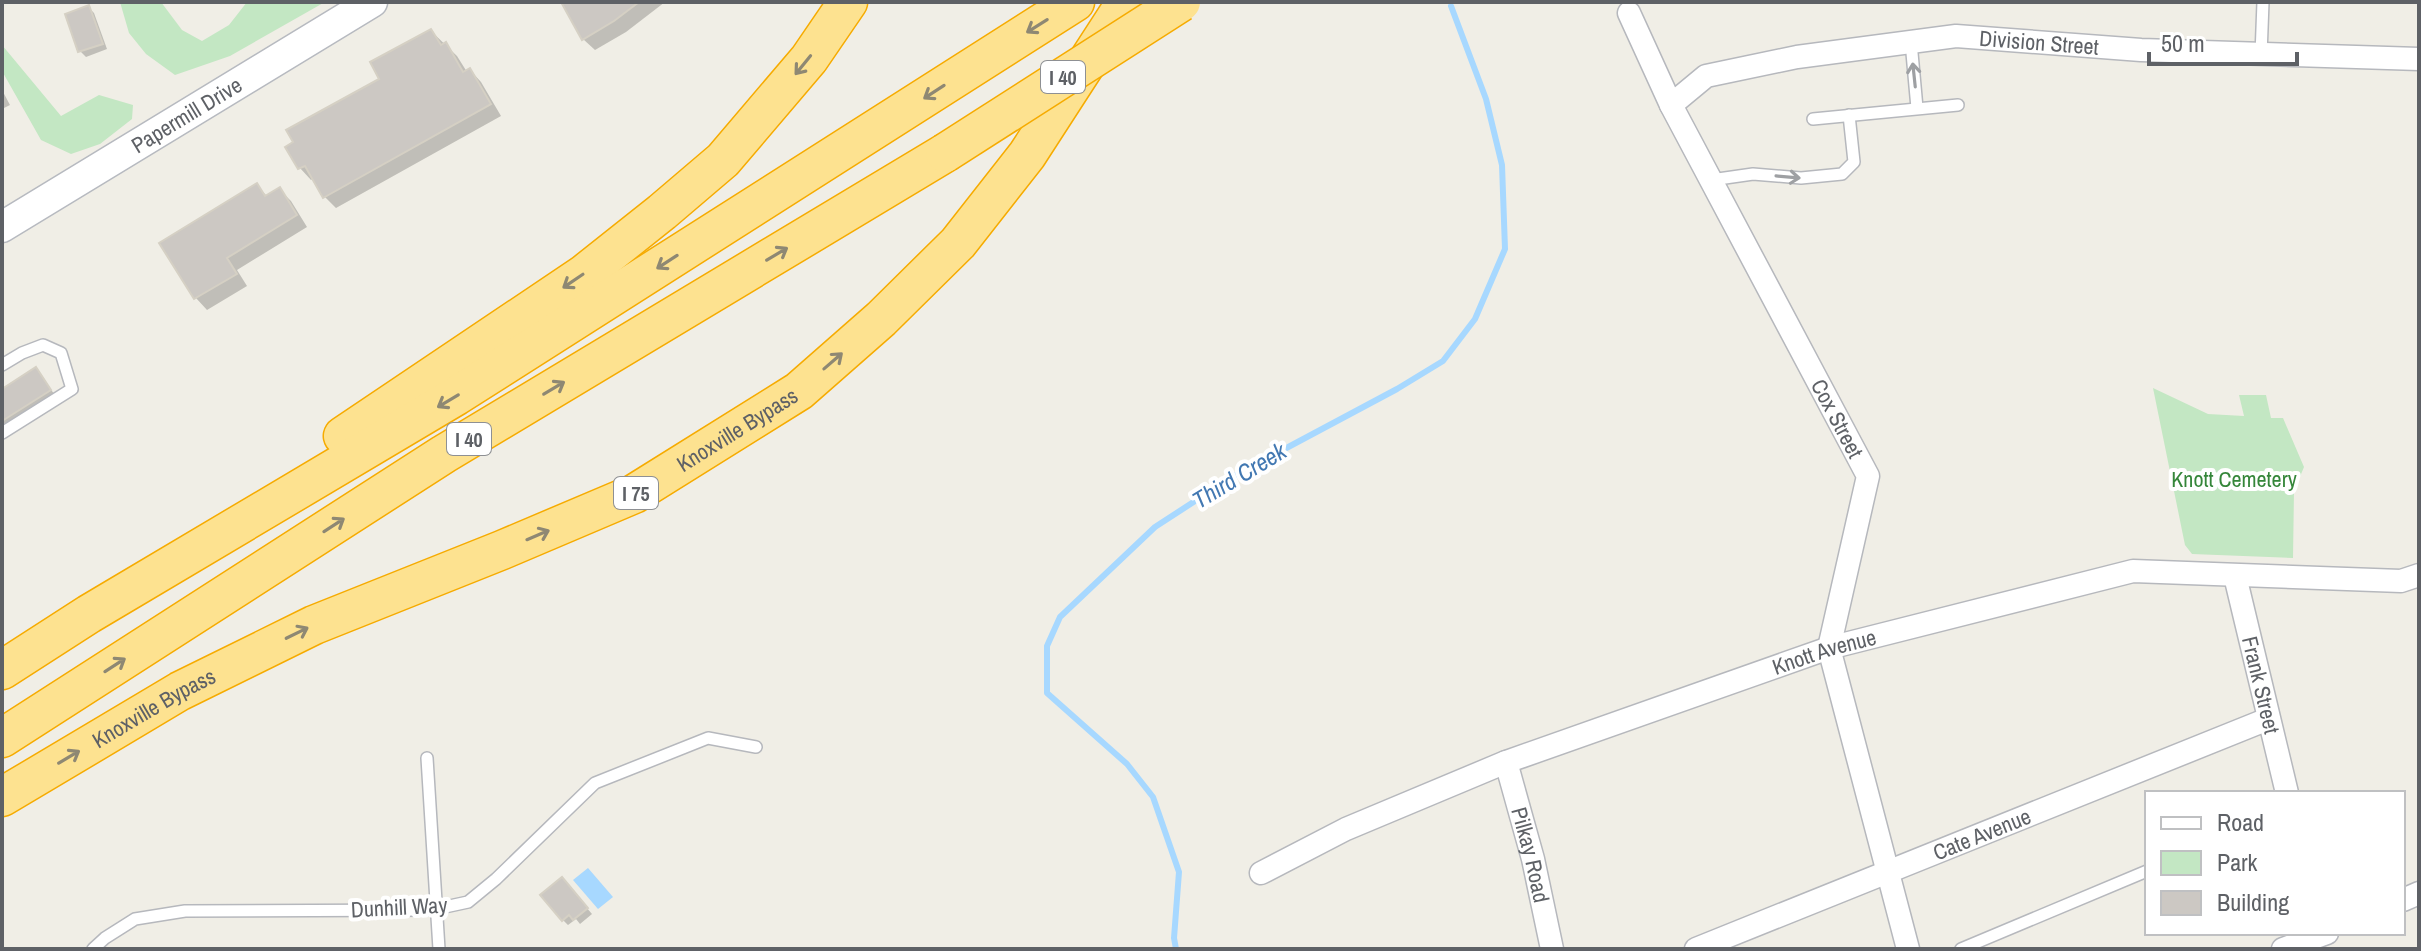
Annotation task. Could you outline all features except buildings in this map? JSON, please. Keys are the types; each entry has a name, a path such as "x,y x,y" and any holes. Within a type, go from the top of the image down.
{"highway":[{"path":"89,614 292,470 584,274 662,212 723,160 809,59 848,2"},
{"name":"I 40","path":"2,670 89,614 456,396 1075,2"},
{"name":"Knoxville Bypass","path":"2,797 180,691 314,625 634,494 799,391 881,319 958,243 1027,155 1126,2"},
{"name":"I 40","path":"2,738 444,454 945,153 1181,2"}],"main road":[{"name":"Papermill Drive","path":"2,227 372,2"}],"street":[{"name":"Cox Street","path":"1629,13 1671,105 1868,476 1829,648 1908,949"},
{"name":"Division Street","path":"1671,105 1706,76 1797,57 1956,36 2141,50 2419,59"},
{"name":"Knott Avenue","path":"1261,873 1346,829 1506,762 1829,648 2133,571 2401,581 2419,575"},
{"name":"Frank Street","path":"2235,576 2286,791"},
{"name":"Cate Avenue","path":"1696,949 2268,719"},
{"name":"Pilkay Road","path":"1506,762 1533,859 1552,949"},
{"path":"2283,949 2325,937"}],"lane":[{"path":"2261,55 2263,2"},
{"path":"1911,42 1917,108"},
{"path":"1813,119 1958,105"},
{"path":"1711,180 1753,174 1801,178 1842,174 1854,162 1849,115"},
{"path":"2,365 43,345 61,353 72,389 2,433"},
{"name":"Dunhill Way","path":"93,949 135,919 185,911 436,908 468,902 595,783 708,738 756,747"},
{"path":"427,758 439,949"},
{"path":"1961,949 2145,872"}],"green space":[{"path":"120,2 161,2 182,30 202,41 229,25 247,2 325,2 230,56 175,75 146,54 129,33"},
{"path":"2,45 61,116 99,95 133,105 132,119 100,144 71,154 41,140 2,71"},
{"name":"Knott Cemetery","path":"2153,388 2208,414 2244,416 2239,395 2266,395 2271,418 2283,418 2304,467 2294,491 2293,558 2192,554 2185,545"}],"water":[{"path":"588,868 613,897 598,909 573,880"}],"waterway":[{"name":"Third Creek","path":"1176,949 1174,938 1179,872 1153,797 1127,764 1047,693 1047,646 1060,617 1155,527 1232,477 1443,361 1475,319 1505,249 1502,165 1486,99 1451,6"}]}
